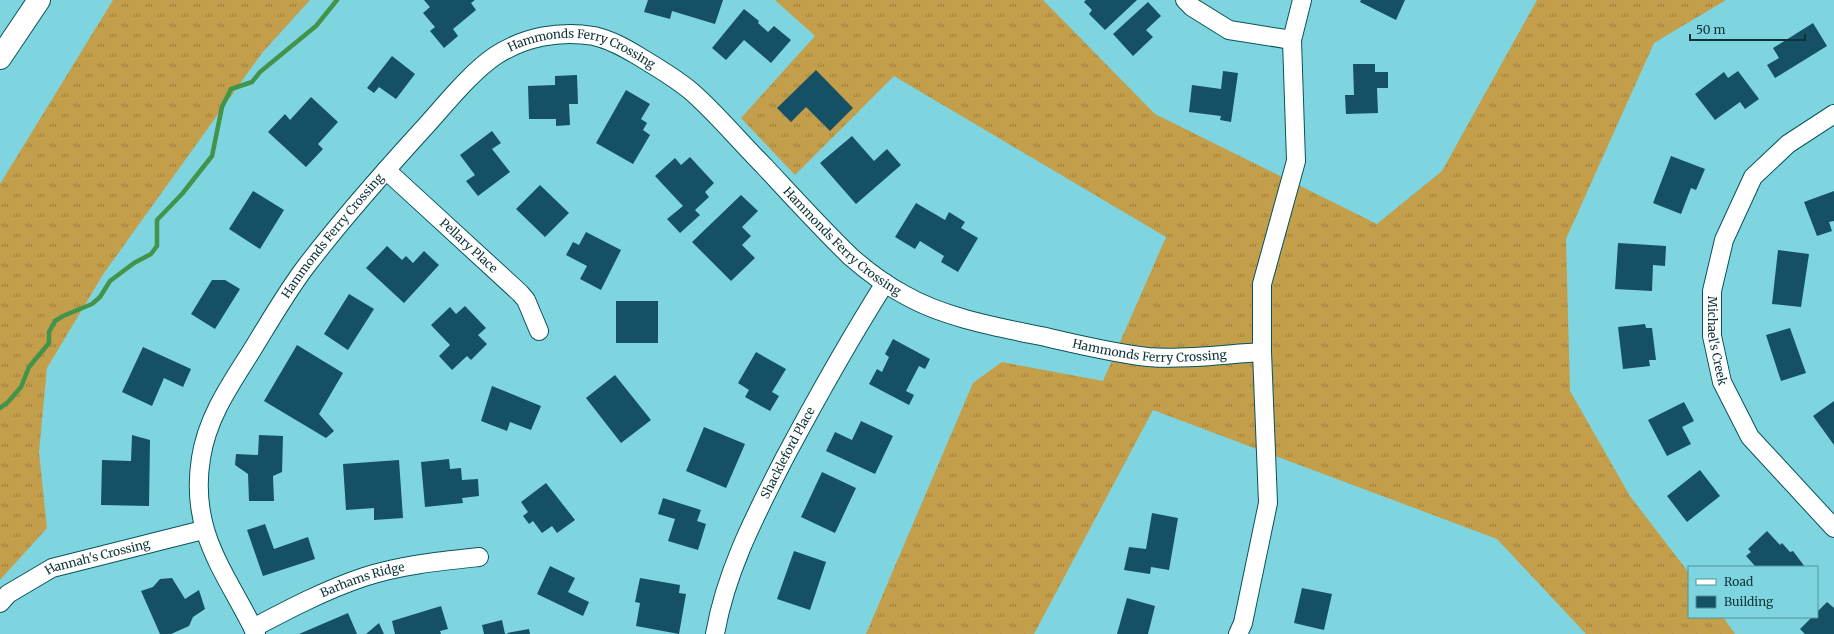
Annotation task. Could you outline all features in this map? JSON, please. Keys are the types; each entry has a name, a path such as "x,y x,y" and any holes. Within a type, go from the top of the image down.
{"street":[{"path":"0,58 39,0"},
{"path":"1185,0 1192,7 1229,30 1292,40"},
{"path":"1238,634 1243,624 1268,503 1262,352 1262,284 1296,161 1292,40 1302,0"},
{"name":"Hammonds Ferry Crossing","path":"254,631 216,560 204,530 198,483 200,460 209,425 218,406 302,272 386,170 450,99 493,57 512,46 545,36 571,34 592,36 609,40 669,75 691,92 851,257 885,283 922,304 1007,329 1148,357 1262,352"},
{"name":"Michael's Creek","path":"1834,114 1788,144 1753,177 1724,240 1712,290 1712,336 1722,382 1750,436 1834,528"},
{"name":"Pellary Place","path":"386,170 520,293 526,300 539,331"},
{"name":"Shackleford Place","path":"716,634 726,585 754,516 816,398 848,341 885,283"},
{"name":"Hannah's Crossing","path":"0,602 8,594 52,568 204,530"},
{"name":"Barhams Ridge","path":"254,631 301,603 365,576 440,561 479,557"}],"green space":[{"path":"113,0 310,0 262,53 104,273 47,368 39,452 47,528 0,580 0,184"},
{"path":"775,0 1043,0 1155,114 1377,224 1442,171 1537,0 1726,0 1654,43 1566,239 1570,391 1630,496 1688,572 1688,618 1724,618 1735,634 1586,634 1497,539 1153,410 1034,634 866,634 973,383 1002,362 1103,381 1166,237 894,76 795,175 741,118 815,36"}],"building":[{"path":"424,0 475,0 471,3 476,10 453,29 458,36 444,48 430,31 435,27 423,13 430,7"},
{"path":"648,0 723,0 715,24 672,11 670,19 644,12"},
{"path":"1086,0 1137,0 1105,30 1089,14 1092,10 1084,2"},
{"path":"1361,0 1405,0 1396,20 1360,2"},
{"path":"1148,2 1161,16 1146,30 1153,37 1133,56 1113,34"},
{"path":"744,9 759,21 758,23 768,32 774,26 791,40 771,63 744,40 726,60 712,48"},
{"path":"1813,23 1827,46 1775,78 1767,65 1779,58 1773,48"},
{"path":"392,56 415,74 396,99 379,87 374,93 367,88"},
{"path":"1353,64 1375,64 1375,72 1388,72 1388,88 1377,88 1378,113 1346,114 1345,95 1354,95"},
{"path":"816,70 853,108 830,131 806,107 791,122 777,108"},
{"path":"1223,71 1238,73 1231,122 1220,120 1221,116 1189,112 1192,85 1221,89"},
{"path":"1738,71 1759,99 1745,109 1740,102 1715,120 1695,94 1724,72 1728,78"},
{"path":"577,75 578,104 569,104 570,125 556,126 556,119 529,119 528,86 555,85 555,76"},
{"path":"626,90 650,104 641,119 647,123 643,130 650,135 633,164 596,143"},
{"path":"311,97 338,122 318,144 323,149 306,167 268,132 285,114 290,120"},
{"path":"492,131 501,143 492,149 510,172 478,196 466,181 475,175 460,155"},
{"path":"852,136 874,161 887,149 901,165 856,204 820,163"},
{"path":"1671,156 1705,169 1696,190 1691,188 1681,214 1653,203"},
{"path":"690,157 714,183 705,192 709,197 695,210 700,215 680,233 667,219 683,206 655,176 675,158 681,165"},
{"path":"540,185 569,213 545,237 516,209"},
{"path":"253,191 284,210 260,249 229,229"},
{"path":"1834,191 1834,221 1829,222 1832,231 1817,236 1804,202"},
{"path":"741,195 758,211 742,227 751,236 742,245 755,258 731,281 692,242"},
{"path":"916,203 945,220 949,212 965,222 961,228 978,238 958,272 941,262 944,256 920,241 915,249 895,237"},
{"path":"586,232 621,250 601,290 580,279 587,266 566,255 573,242 579,245"},
{"path":"1618,243 1666,246 1665,266 1653,265 1652,291 1615,289"},
{"path":"387,246 402,260 406,256 413,263 424,251 439,265 404,303 366,268"},
{"path":"1778,250 1809,254 1801,307 1772,304"},
{"path":"212,280 225,280 240,289 215,329 191,314"},
{"path":"349,294 374,309 348,350 324,334"},
{"path":"616,301 658,301 658,343 616,343"},
{"path":"465,306 486,328 478,335 487,344 471,360 467,356 452,370 439,356 450,345 431,325 450,307 456,314"},
{"path":"1645,324 1646,328 1652,328 1656,360 1649,360 1650,366 1623,369 1618,327"},
{"path":"1790,328 1806,373 1781,381 1766,335"},
{"path":"893,339 930,359 925,369 919,366 906,391 914,395 909,405 869,384 877,369 882,372 889,357 885,354"},
{"path":"297,345 343,373 319,414 334,431 326,438 264,401"},
{"path":"143,347 191,369 183,387 164,378 152,406 122,392"},
{"path":"756,352 786,369 772,392 779,396 770,411 745,397 749,390 738,383"},
{"path":"615,375 651,420 621,443 586,398"},
{"path":"492,386 541,406 531,430 510,422 507,431 481,421"},
{"path":"1834,401 1834,445 1813,416"},
{"path":"1684,402 1694,421 1682,427 1691,444 1667,456 1648,420"},
{"path":"861,421 893,436 875,474 826,451 835,432 852,440"},
{"path":"704,427 745,444 726,488 686,471"},
{"path":"132,435 150,440 149,506 101,505 102,460 131,461"},
{"path":"259,435 283,436 282,472 273,476 274,501 249,501 248,474 235,465 236,454 258,455"},
{"path":"449,459 450,469 461,468 462,480 478,479 479,496 462,498 463,503 425,507 421,462"},
{"path":"399,460 403,518 374,520 374,508 346,510 343,464"},
{"path":"1700,470 1720,496 1687,522 1667,496"},
{"path":"822,472 856,488 835,533 801,517"},
{"path":"546,483 575,520 557,533 552,526 542,533 533,521 529,524 523,516 528,512 521,502"},
{"path":"663,498 701,510 697,521 706,524 698,550 668,541 675,519 658,514"},
{"path":"1152,513 1178,518 1169,570 1151,567 1150,574 1124,570 1129,547 1146,549"},
{"path":"265,524 274,549 308,537 315,559 263,576 247,530"},
{"path":"1767,531 1780,545 1782,543 1790,552 1793,551 1804,566 1755,566 1746,556 1751,552 1748,549"},
{"path":"794,551 826,562 810,610 777,599"},
{"path":"550,566 575,578 568,592 589,602 583,616 537,594"},
{"path":"172,578 185,599 199,590 205,609 193,617 189,626 171,634 160,634 141,591 153,587 160,579"},
{"path":"640,578 680,585 679,593 686,594 679,634 636,626 640,603 635,602"},
{"path":"1302,588 1332,594 1324,630 1294,623"},
{"path":"1127,598 1155,606 1148,634 1117,634"},
{"path":"1827,602 1834,608 1834,634 1805,634 1800,629 1811,618 1818,618 1818,611"},
{"path":"441,606 448,629 440,631 441,634 395,634 392,621"},
{"path":"348,613 357,634 299,634"},
{"path":"502,620 505,634 484,634 482,625"},
{"path":"379,623 384,634 366,634"},
{"path":"529,629 530,634 507,633"}],"waterway":[{"path":"0,408 8,402 21,387 29,367 49,343 49,332 55,321 63,316 92,304 100,297 110,281 134,263 151,254 157,246 157,220 182,194 212,156 222,107 231,89 252,82 260,72 316,26 337,0"}]}
